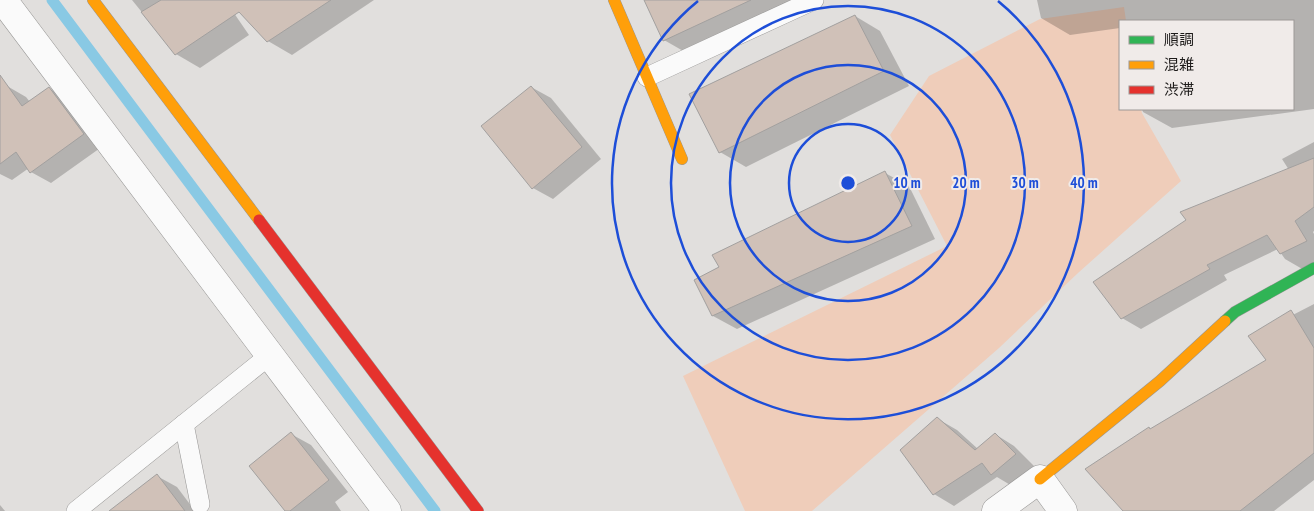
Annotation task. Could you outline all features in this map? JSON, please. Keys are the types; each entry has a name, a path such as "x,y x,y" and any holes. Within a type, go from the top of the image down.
{"street":[{"path":"3,0 387,511"},
{"path":"93,0 478,511"},
{"path":"614,0 682,160"},
{"path":"996,511 1040,479 1160,382 1235,312 1314,268"},
{"path":"1040,479 1063,511"}],"lane":[{"path":"647,77 814,0"},
{"path":"76,511 270,355"},
{"path":"184,424 200,504"}],"shaded area":[{"path":"1124,7 1126,20 1119,20 1119,110 1141,110 1181,181 1078,273 999,348 812,511 745,511 683,376 947,246 890,135 929,76 1040,19"}],"building":[{"path":"161,0 331,0 267,42 239,12 175,55 141,12"},
{"path":"644,0 751,0 663,41"},
{"path":"855,15 884,71 719,153 689,94"},
{"path":"0,75 22,106 49,87 84,134 30,173 16,152 0,164"},
{"path":"531,86 582,147 532,189 481,126"},
{"path":"1314,158 1314,207 1295,221 1307,241 1280,254 1267,235 1207,265 1210,269 1121,319 1093,282 1186,220 1180,212"},
{"path":"885,171 912,226 712,316 694,280 719,267 712,255"},
{"path":"1291,310 1314,348 1314,453 1240,511 1123,511 1085,469 1149,427 1150,429 1266,360 1248,336"},
{"path":"937,417 975,450 995,433 1016,454 991,475 982,463 933,495 900,450"},
{"path":"291,432 329,480 290,511 285,511 249,466"},
{"path":"157,474 185,511 109,511"}],"waterway":[{"path":"52,0 435,511"}],"traffic: fast":[{"path":"1225,321 1235,312 1314,268"}],"traffic: slow":[{"path":"93,0 259,220"},
{"path":"614,0 682,159"},
{"path":"1040,479 1160,381 1225,321"}],"traffic: jam":[{"path":"259,220 478,511"}]}
